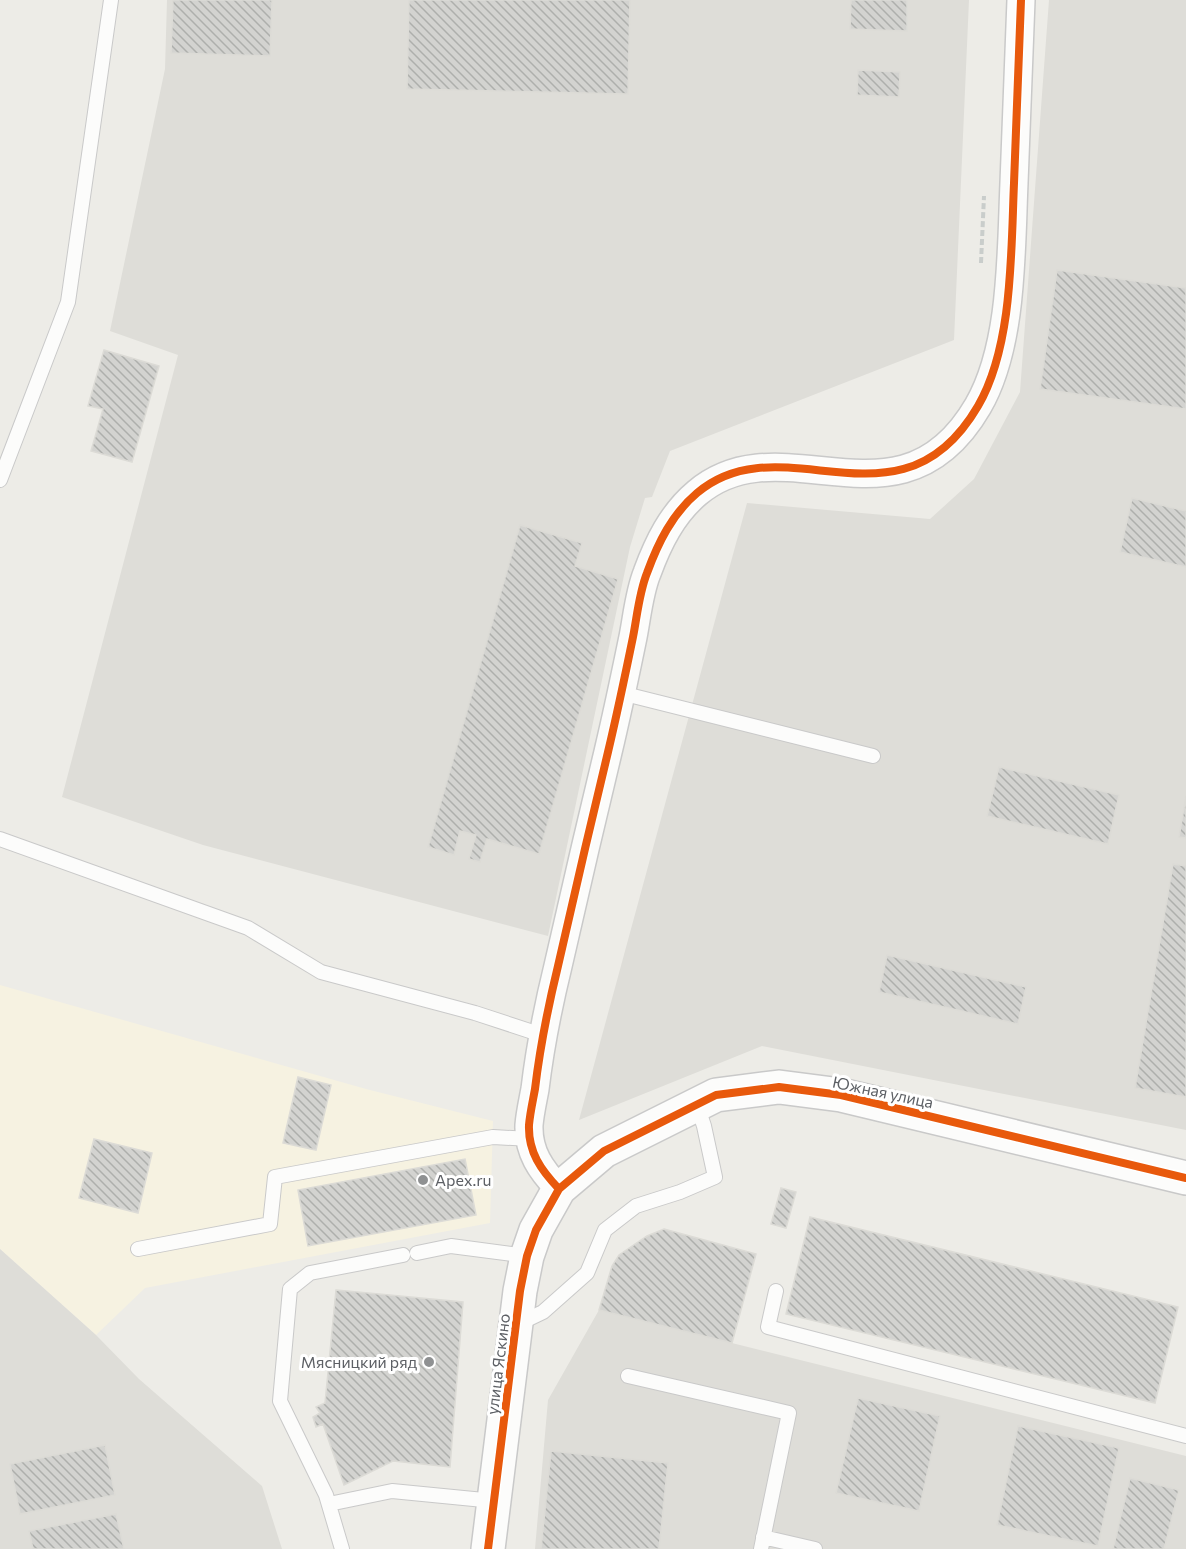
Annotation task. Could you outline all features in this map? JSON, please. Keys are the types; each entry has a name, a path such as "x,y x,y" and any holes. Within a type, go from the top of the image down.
{"street":[{"path":"559,1189 543,1172 531,1152 529,1125 542,1035 621,693 645,576 666,529 683,507 699,491 740,470 769,468 878,474 906,470 940,452 967,424 980,404 996,362 1004,328 1011,247 1021,0"},
{"name":"Южная улица","path":"559,1189 604,1151 696,1104 716,1095 779,1087 841,1095 1186,1178"},
{"name":"улица Яскино","path":"488,1549 527,1256 536,1230 559,1189"}],"lane":[{"path":"0,480 68,302 111,0"},
{"path":"621,693 873,756"},
{"path":"0,839 248,928 321,972 475,1013 542,1035"},
{"path":"516,1325 543,1312 587,1273 605,1230 636,1206 715,1178 704,1126 696,1104"},
{"path":"138,1249 270,1224 275,1177 493,1137 531,1140"},
{"path":"417,1253 451,1246 527,1256"},
{"path":"342,1549 326,1495 280,1401 290,1289 310,1273 403,1255"},
{"path":"776,1291 768,1327 1186,1437"},
{"path":"628,1376 789,1413 762,1543 814,1549"},
{"path":"329,1504 392,1491 494,1501"}],"path":[{"path":"981,275 984,191"}],"shaded area":[{"path":"167,0 969,0 954,340 670,451 652,497 645,498 630,547 548,936 203,845 62,797 178,355 110,331 165,69"},
{"path":"1049,0 1186,0 1186,1130 762,1046 579,1120 747,503 930,519 974,479 1020,392"},
{"path":"0,985 366,1089 493,1121 490,1223 145,1288 96,1335 0,1249"},
{"path":"0,1249 96,1335 139,1379 262,1486 282,1549 0,1549"},
{"path":"599,1310 1186,1456 1186,1549 535,1549 548,1400"}],"building":[{"path":"173,0 272,0 270,56 171,53"},
{"path":"409,0 630,0 628,94 407,89"},
{"path":"851,0 907,0 907,31 850,29"},
{"path":"858,70 900,72 899,97 857,95"},
{"path":"1057,270 1186,288 1186,409 1040,389"},
{"path":"104,350 159,366 132,462 91,451 103,409 88,406"},
{"path":"1132,498 1186,511 1186,567 1120,552"},
{"path":"520,525 582,543 575,566 618,579 539,854 487,839 480,862 469,859 476,835 460,831 454,855 428,847"},
{"path":"999,767 1119,795 1108,844 987,816"},
{"path":"1186,796 1186,838 1179,837"},
{"path":"1173,864 1186,866 1186,1097 1135,1088"},
{"path":"887,955 1026,987 1018,1024 879,992"},
{"path":"298,1077 331,1085 316,1150 283,1143"},
{"path":"94,1139 152,1153 138,1213 79,1198"},
{"path":"465,1159 476,1215 308,1246 298,1190"},
{"path":"781,1188 796,1192 786,1228 771,1224"},
{"path":"810,1217 1178,1307 1155,1403 786,1314"},
{"path":"664,1229 756,1254 732,1343 599,1310 612,1266 619,1255 647,1236"},
{"path":"336,1290 463,1302 450,1467 393,1461 344,1485 323,1424 316,1427 313,1417 320,1413 316,1407 325,1403"},
{"path":"858,1398 940,1416 919,1511 836,1493"},
{"path":"1018,1426 1119,1448 1098,1546 997,1525"},
{"path":"105,1445 115,1495 20,1514 10,1464"},
{"path":"551,1451 668,1463 659,1549 541,1549"},
{"path":"1130,1478 1179,1490 1164,1549 1113,1549"},
{"path":"116,1514 124,1549 33,1549 29,1531"}],"cycle path":[{"path":"559,1189 541,1168 533,1152 529,1135 530,1116 551,997 615,723 640,597 651,562 673,520 688,501 697,493 731,474 766,467 877,473 913,466 947,445 978,406 998,355 1008,298 1021,0"},
{"path":"488,1549 520,1291 527,1256 536,1230 559,1189 604,1151 716,1095 779,1087 841,1095 1186,1178"}],"place":[{"name":"Apex.ru","path":"423,1180"},
{"name":"Мясницкий ряд","path":"429,1362"}]}
